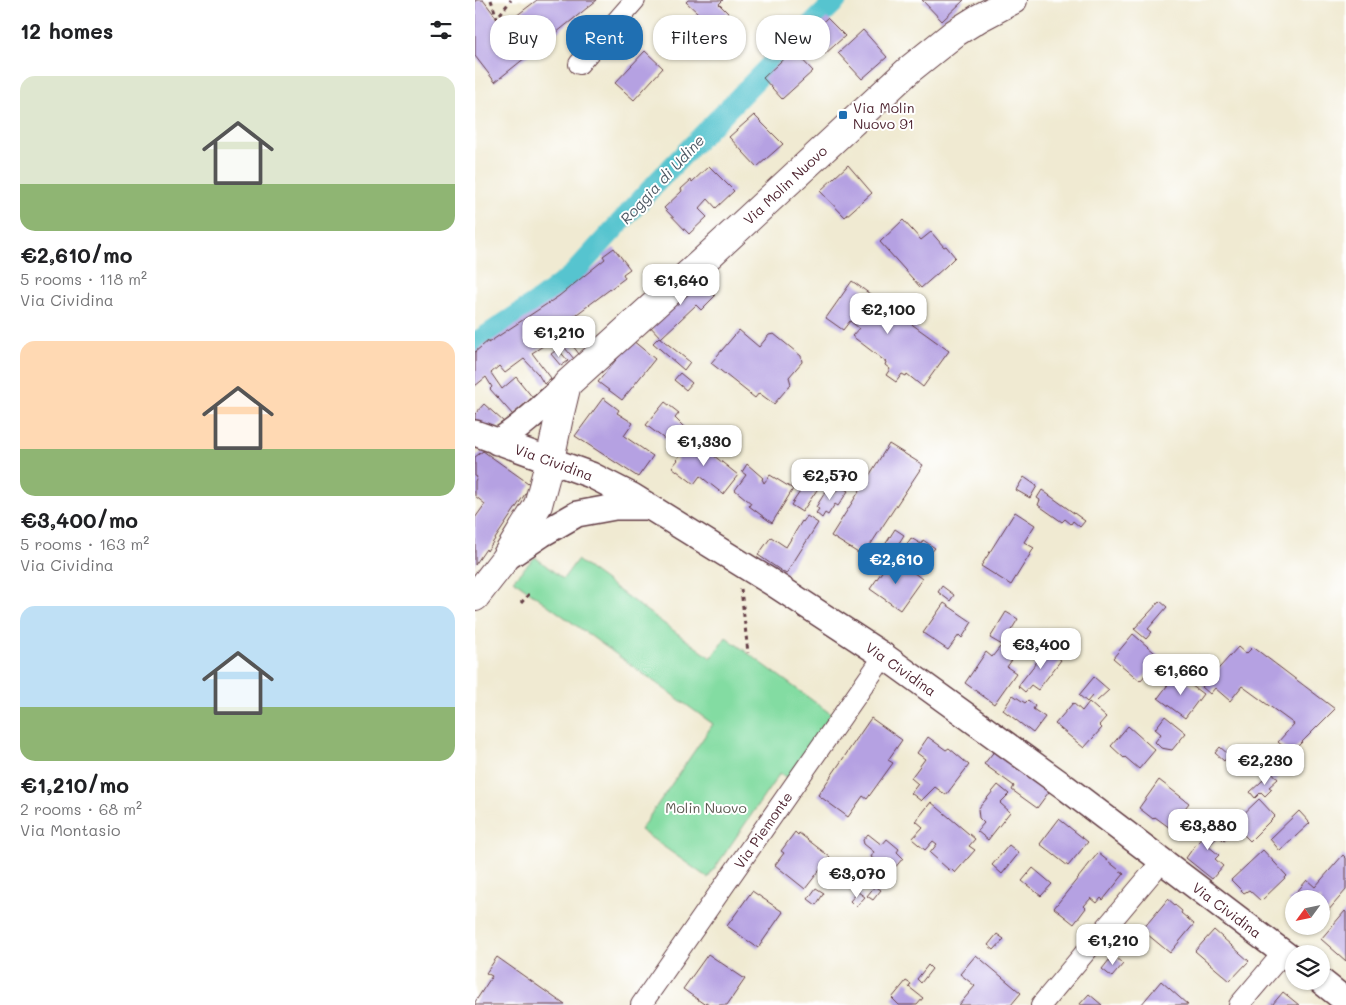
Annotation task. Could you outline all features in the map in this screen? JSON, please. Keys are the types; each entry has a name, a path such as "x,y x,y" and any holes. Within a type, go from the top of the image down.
{"main road":[{"name":"Via Molin Nuovo","path":"567,384 910,69 955,33 1013,0"},
{"path":"475,597 503,560 538,505 567,384"}],"street":[{"path":"579,64 635,0"},
{"name":"Via Molin Nuovo","path":"481,435 507,436 567,384"},
{"name":"Via Cividina","path":"481,435 591,475 632,496 884,656 1065,787 1285,955"},
{"path":"503,560 577,514 615,506 650,507"},
{"name":"Via Piemonte","path":"641,1005 884,656"},
{"path":"1041,1005 1162,861"},
{"path":"1239,1005 1285,960"},
{"path":"1330,988 1346,1000"}],"path":[{"path":"491,0 497,18 511,0"},
{"path":"738,562 748,653"},
{"path":"521,603 531,592"}],"green space":[{"name":"Molin Nuovo","path":"535,557 563,579 577,560 711,658 726,637 831,714 787,778 780,773 708,878 640,830 713,724 513,580"}],"building":[{"path":"475,0 483,0 495,15 490,15 490,60 522,60 495,82 475,56"},
{"path":"537,0 597,0 578,15 566,15 566,25 556,33 556,15 517,15"},
{"path":"688,0 723,0 719,4 728,13 726,15 696,15 698,13 686,2"},
{"path":"922,0 964,0 942,21"},
{"path":"830,21 845,36 830,50"},
{"path":"863,30 887,57 862,79 838,53"},
{"path":"645,51 663,68 634,100 615,83 637,60 643,60"},
{"path":"782,60 803,60 813,71 782,99 763,78"},
{"path":"754,115 783,144 757,167 729,137"},
{"path":"848,165 872,193 845,217 820,191"},
{"path":"709,166 734,191 716,208 708,199 699,209 707,217 689,234 664,208 682,191 681,189 691,180 692,182"},
{"path":"903,220 921,240 931,232 955,257 921,288 880,242"},
{"path":"614,248 630,269 623,274 625,278 541,341 543,346 532,353 551,378 544,384 538,374 524,359 505,373 499,366 491,373 502,389 516,377 533,398 513,415 490,389 492,387 486,377 475,386 475,352 488,341 488,343 559,296 605,259 603,256"},
{"path":"695,275 715,296 701,310 696,305 661,338 647,323"},
{"path":"852,281 949,351 923,387 907,374 906,376 902,374 896,382 886,375 890,369 885,365 886,362 852,336 859,328 850,321 843,330 826,318"},
{"path":"739,330 759,347 769,335 774,334 801,356 802,362 789,377 791,384 774,404 759,393 755,398 711,363"},
{"path":"563,333 579,354 574,359 557,338"},
{"path":"659,337 690,362 684,370 653,343"},
{"path":"632,340 655,359 622,400 598,382"},
{"path":"558,349 568,361 561,366 551,354"},
{"path":"680,373 692,383 686,390 674,380"},
{"path":"603,398 619,410 617,413 633,423 624,436 653,456 638,477 575,436"},
{"path":"665,402 679,413 675,418 690,433 682,444 676,439 671,444 646,425"},
{"path":"484,404 504,422 493,431 475,420 475,414"},
{"path":"693,439 738,475 723,494 700,476 694,484 672,467"},
{"path":"889,444 923,465 863,556 831,536"},
{"path":"483,451 531,485 487,551 486,549 475,565 475,518 485,504 475,496 475,481 477,477 475,476 475,457"},
{"path":"747,464 763,478 764,483 770,475 793,489 772,523 749,506 751,503 735,490 746,475 742,472"},
{"path":"1024,477 1037,486 1030,498 1016,490"},
{"path":"808,480 819,487 802,512 791,505"},
{"path":"840,486 848,491 838,506 835,504 828,515 825,513 822,518 816,513 819,509 816,507 826,491 833,495"},
{"path":"1042,490 1085,521 1080,527 1073,521 1071,524 1065,519 1062,522 1038,505 1040,500 1037,498"},
{"path":"1015,512 1035,525 1024,542 1034,548 1011,585 981,566"},
{"path":"807,516 818,523 786,574 758,555 771,537 786,547"},
{"path":"895,529 904,535 899,543 902,546 895,555 883,548"},
{"path":"911,538 921,544 923,540 935,548 924,561 905,547"},
{"path":"890,560 907,572 909,569 922,579 900,610 870,589"},
{"path":"942,586 954,595 950,601 938,592"},
{"path":"1160,601 1167,607 1148,629 1152,632 1146,639 1134,629"},
{"path":"944,603 972,622 962,638 959,635 948,650 923,633"},
{"path":"1006,612 1018,619 1002,645 990,638"},
{"path":"1133,634 1161,658 1140,681 1113,658"},
{"path":"1050,645 1060,652 1056,656 1061,660 1038,690 1031,685 1025,692 1018,686"},
{"path":"1000,647 1014,657 1007,667 1016,673 994,704 965,683 986,652 992,657"},
{"path":"1238,647 1246,654 1253,647 1335,709 1291,753 1278,742 1294,724 1242,686 1230,701 1215,688 1210,694 1202,687"},
{"path":"1176,674 1203,694 1185,718 1158,698"},
{"path":"1094,677 1109,690 1097,701 1092,696 1087,702 1079,695"},
{"path":"1013,695 1025,703 1028,700 1035,706 1033,709 1045,717 1033,733 1003,710"},
{"path":"1089,702 1106,717 1099,725 1102,728 1084,748 1055,724 1073,703 1082,711"},
{"path":"1165,716 1186,733 1172,750 1161,748 1155,742 1161,734 1155,729"},
{"path":"871,718 902,740 888,760 893,763 867,799 863,796 848,817 818,795"},
{"path":"1128,726 1155,750 1139,769 1111,746"},
{"path":"928,737 946,750 949,748 969,765 946,795 935,787 921,801 911,793 918,784 911,778 925,759 917,753"},
{"path":"1220,747 1229,755 1224,761 1215,753"},
{"path":"996,749 1051,789 1037,808 1012,790 1014,786 984,764"},
{"path":"1272,772 1278,779 1269,787 1272,789 1265,796 1261,792 1255,798 1250,792"},
{"path":"1159,780 1189,803 1170,828 1155,817 1153,819 1139,808"},
{"path":"998,785 1009,794 1000,803 1010,812 988,840 977,831 984,823 979,818 978,809"},
{"path":"1259,799 1275,816 1250,841 1233,824"},
{"path":"931,802 975,839 969,846 975,850 955,873 930,853 937,844 933,841 925,850 912,839 923,827 916,821"},
{"path":"1299,811 1310,823 1280,851 1270,839"},
{"path":"1059,819 1088,842 1068,866 1040,844"},
{"path":"1220,821 1231,835 1224,841 1219,836 1208,846 1219,855 1215,859 1223,866 1212,879 1186,858 1196,844"},
{"path":"795,832 798,835 799,833 830,857 805,889 775,865 784,853 781,851"},
{"path":"868,834 882,845 887,839 899,849 897,852 903,858 889,875 871,857 874,852 864,844 863,840"},
{"path":"1009,845 1019,853 1002,874 992,865"},
{"path":"1263,850 1287,876 1261,901 1249,890 1244,893 1231,880"},
{"path":"1098,853 1124,874 1103,900 1101,898 1097,903 1091,898 1074,924 1054,908"},
{"path":"1343,855 1346,858 1346,890 1330,909 1330,890 1298,890 1307,880 1315,887"},
{"path":"1033,868 1052,884 1041,896 1022,881"},
{"path":"875,886 881,890 873,900 867,896"},
{"path":"816,888 824,893 816,905 808,899"},
{"path":"752,891 783,912 758,948 727,926"},
{"path":"858,892 865,897 856,907 850,901"},
{"path":"1168,899 1194,924 1170,953 1142,930"},
{"path":"1345,911 1346,961 1321,939 1324,935 1330,935 1330,928"},
{"path":"1214,930 1249,961 1230,981 1195,951"},
{"path":"997,934 1004,939 994,950 988,945"},
{"path":"708,954 745,979 727,1005 710,1005 706,1002 704,1004 683,989"},
{"path":"976,955 1021,993 1011,1005 959,1005 975,986 960,974"},
{"path":"1113,955 1123,964 1112,977 1102,969"},
{"path":"497,957 565,1005 475,1005 475,1002 492,976 486,973"},
{"path":"928,965 932,969 921,983 917,979"},
{"path":"906,981 911,984 909,987 923,998 917,1005 899,1005 892,998"},
{"path":"1161,981 1188,1005 1141,1005"},
{"path":"1283,992 1299,1005 1272,1005"},
{"path":"1089,994 1102,1005 1079,1005"}],"waterway":[{"name":"Roggia di Udine","path":"475,343 541,299 573,274 658,181 774,61 837,0"}],"place":[{"name":"Via Molin Nuovo 91","path":"843,115"}]}
